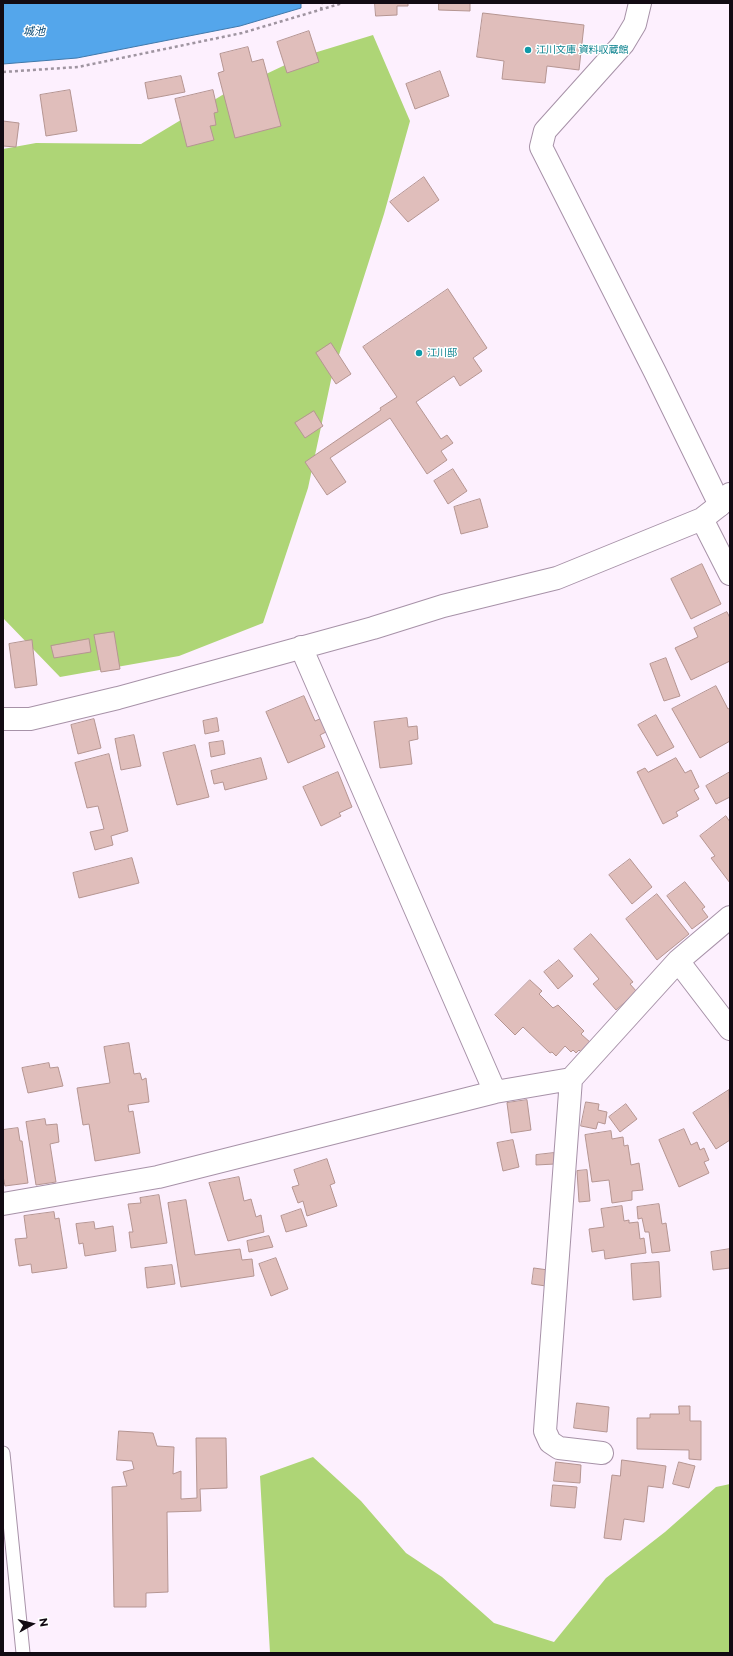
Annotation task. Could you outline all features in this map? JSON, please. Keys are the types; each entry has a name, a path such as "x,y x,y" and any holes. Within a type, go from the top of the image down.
{"street":[{"path":"3,719 30,719 118,698 373,628 443,606 557,578 702,519 725,499 651,365 541,147 545,131 623,44 635,24 640,3"},
{"path":"702,519 730,574"},
{"path":"301,647 495,1092"},
{"path":"602,1453 559,1448 550,1442 545,1431 571,1079 678,961 730,918"},
{"path":"678,961 730,1029"},
{"path":"3,1204 158,1177 495,1092 571,1079"}],"lane":[{"path":"3,1453 24,1653"}],"path":[{"path":"321,10 322,3"},
{"path":"3,72 78,67 242,33 343,3"}],"green space":[{"path":"373,35 410,121 384,214 331,380 308,488 263,623 179,656 60,677 3,618 3,149 36,143 141,144 224,94 304,56"},
{"path":"313,1457 361,1501 406,1553 442,1577 494,1623 554,1642 606,1578 665,1532 716,1487 730,1484 730,1653 270,1653 260,1476"}],"water":[{"name":"城池","path":"3,3 301,3 301,8 240,26 77,58 3,64"}],"building":[{"path":"375,3 408,3 408,6 397,6 397,15 376,16"},
{"path":"439,3 470,3 470,11 439,10"},
{"path":"483,13 584,25 579,70 547,66 545,83 502,79 504,61 477,57"},
{"path":"309,31 319,62 287,73 277,42"},
{"path":"248,47 252,62 263,59 281,126 235,138 218,73 224,71 220,54"},
{"path":"440,71 449,96 415,109 406,84"},
{"path":"181,76 185,92 148,99 145,83"},
{"path":"70,90 77,131 46,136 40,95"},
{"path":"213,90 218,112 214,113 216,125 210,126 214,140 187,147 175,99"},
{"path":"3,121 19,123 16,147 3,146"},
{"path":"424,177 439,200 408,222 390,202"},
{"path":"448,289 487,348 473,358 482,371 460,386 454,376 416,402 441,439 447,435 453,443 441,451 447,460 427,474 390,418 330,458 346,482 327,495 305,462 381,410 380,408 397,397 363,347"},
{"path":"331,343 351,374 336,384 316,353"},
{"path":"314,411 323,426 305,438 295,423"},
{"path":"453,469 467,491 448,504 434,481"},
{"path":"480,499 488,527 461,534 454,507"},
{"path":"702,564 721,604 691,619 671,579"},
{"path":"727,612 730,618 730,661 691,680 675,648 698,637 694,628"},
{"path":"114,632 120,669 101,672 94,635"},
{"path":"89,639 91,652 54,658 51,646"},
{"path":"32,640 37,685 15,688 9,644"},
{"path":"666,658 680,696 664,701 650,664"},
{"path":"716,686 728,709 730,708 730,741 700,758 672,709"},
{"path":"304,696 315,721 322,718 328,731 320,735 325,747 288,763 266,712"},
{"path":"656,715 674,747 657,756 638,725"},
{"path":"217,718 219,731 205,734 203,721"},
{"path":"407,718 408,727 417,726 418,739 409,741 412,764 380,768 374,722"},
{"path":"94,719 101,748 78,754 71,725"},
{"path":"134,735 141,766 121,770 115,739"},
{"path":"223,741 225,754 211,757 209,743"},
{"path":"195,745 209,797 177,805 163,753"},
{"path":"109,754 128,831 111,836 113,845 95,850 90,832 104,829 98,806 87,808 75,763"},
{"path":"261,758 267,779 225,790 223,782 214,784 211,771"},
{"path":"676,758 685,773 691,770 699,787 694,790 699,799 676,812 678,816 663,824 637,772 645,768 648,772"},
{"path":"338,772 352,807 339,813 341,816 321,826 303,787"},
{"path":"730,772 730,797 716,804 706,786"},
{"path":"726,816 730,822 730,883 711,858 715,856 700,836"},
{"path":"132,858 139,883 79,898 73,873"},
{"path":"630,859 652,887 632,904 609,875"},
{"path":"685,882 705,907 702,909 708,917 692,929 667,896"},
{"path":"657,894 689,934 657,960 626,919"},
{"path":"591,934 633,982 630,984 637,992 616,1010 593,984 599,979 574,949"},
{"path":"559,960 573,976 558,989 544,972"},
{"path":"530,980 542,991 539,994 553,1008 558,1005 584,1031 581,1034 591,1043 582,1053 579,1050 576,1053 573,1050 571,1052 565,1046 556,1056 552,1052 550,1053 523,1027 515,1035 495,1015"},
{"path":"129,1043 134,1074 140,1073 142,1080 146,1078 149,1102 128,1105 129,1112 133,1111 140,1153 95,1161 89,1124 83,1125 77,1088 110,1083 104,1047"},
{"path":"49,1063 50,1068 58,1067 63,1086 28,1093 22,1068"},
{"path":"729,1090 730,1140 716,1149 693,1113"},
{"path":"527,1100 531,1130 511,1133 507,1103"},
{"path":"586,1102 599,1104 598,1110 607,1112 605,1124 598,1122 596,1129 581,1126"},
{"path":"626,1104 637,1119 620,1132 609,1117"},
{"path":"45,1119 46,1125 57,1124 59,1142 50,1144 56,1182 36,1185 26,1122"},
{"path":"18,1128 20,1141 22,1141 28,1183 5,1186 3,1176 3,1130"},
{"path":"684,1129 691,1145 697,1142 700,1150 704,1148 709,1160 704,1162 709,1173 679,1187 659,1140"},
{"path":"611,1131 612,1139 623,1137 624,1146 628,1145 631,1165 639,1163 643,1190 632,1191 632,1200 612,1203 609,1180 592,1182 585,1135"},
{"path":"513,1140 519,1167 503,1171 497,1143"},
{"path":"554,1153 555,1164 536,1165 536,1155"},
{"path":"327,1159 335,1183 330,1185 337,1206 307,1216 303,1201 298,1203 292,1187 299,1185 294,1170"},
{"path":"587,1170 590,1201 579,1202 577,1171"},
{"path":"239,1177 244,1201 251,1199 256,1217 261,1215 264,1232 228,1241 209,1183"},
{"path":"159,1195 167,1243 131,1248 129,1232 133,1232 128,1204 141,1203 140,1198"},
{"path":"186,1200 195,1255 240,1249 242,1260 252,1259 254,1276 181,1287 168,1203"},
{"path":"659,1204 662,1224 666,1223 670,1251 652,1253 649,1232 645,1232 642,1218 638,1219 637,1207"},
{"path":"622,1206 624,1221 629,1220 629,1223 638,1222 640,1239 644,1238 646,1253 605,1259 604,1250 592,1252 589,1229 604,1227 601,1209"},
{"path":"301,1209 307,1226 286,1232 281,1216"},
{"path":"54,1212 55,1219 59,1218 67,1268 32,1273 31,1264 19,1266 15,1239 27,1238 24,1216"},
{"path":"94,1222 95,1229 113,1226 116,1251 85,1256 83,1243 79,1244 76,1224"},
{"path":"269,1236 273,1247 249,1252 247,1241"},
{"path":"730,1249 730,1268 713,1270 711,1252"},
{"path":"276,1258 288,1289 271,1296 259,1264"},
{"path":"659,1262 661,1297 633,1300 631,1264"},
{"path":"172,1265 175,1284 147,1288 145,1268"},
{"path":"534,1268 548,1270 546,1286 532,1284"},
{"path":"577,1403 609,1407 607,1432 574,1428"},
{"path":"679,1406 690,1406 690,1421 701,1421 701,1460 689,1459 689,1450 637,1449 637,1418 650,1418 650,1414 679,1414"},
{"path":"119,1431 153,1433 157,1446 174,1447 173,1474 181,1471 181,1499 197,1498 196,1438 226,1438 227,1488 200,1489 201,1511 167,1512 168,1592 146,1593 146,1607 114,1607 112,1487 127,1486 123,1472 134,1469 132,1461 117,1460"},
{"path":"622,1460 666,1466 663,1488 648,1486 644,1522 624,1519 621,1540 604,1538 612,1475 620,1476"},
{"path":"556,1462 581,1465 580,1483 554,1481"},
{"path":"679,1462 695,1466 689,1488 673,1484"},
{"path":"553,1485 577,1487 575,1508 551,1506"}],"place":[{"name":"江川文庫 資料収蔵館","path":"528,50"},
{"name":"江川邸","path":"419,353"}]}
